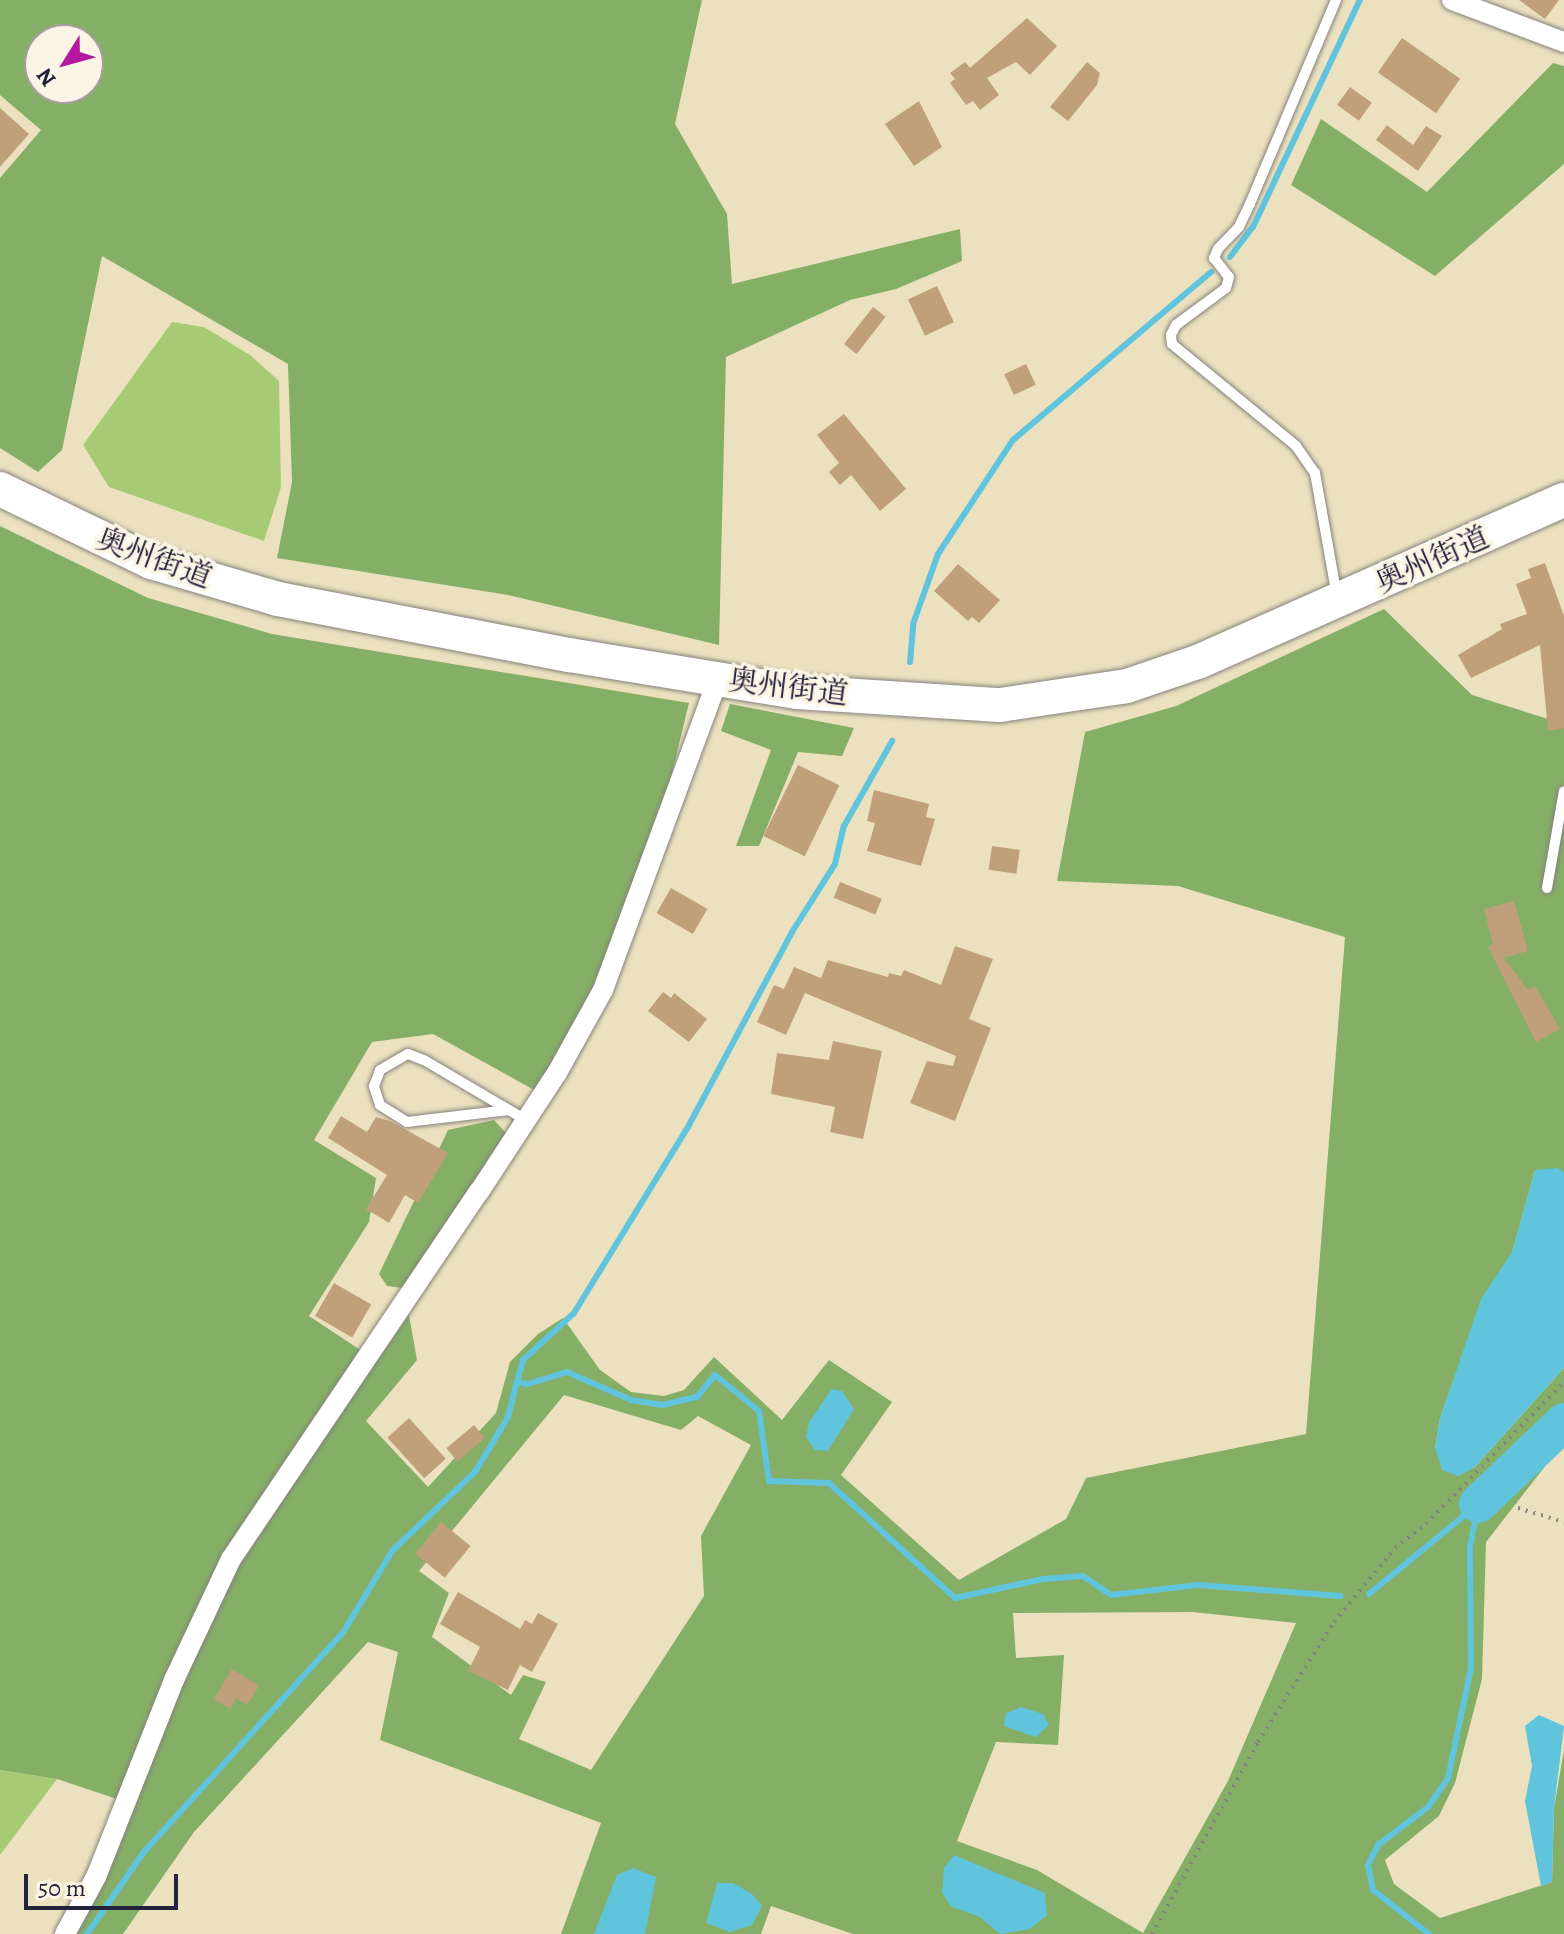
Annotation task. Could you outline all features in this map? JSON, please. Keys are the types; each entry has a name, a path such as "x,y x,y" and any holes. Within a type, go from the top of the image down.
{"highway":[{"name":"奥州街道","path":"0,489 151,562 278,599 797,692 1000,705 1060,700 1127,686 1200,661 1564,500"}],"street":[{"path":"1452,0 1564,42"},
{"path":"65,1934 96,1877 174,1680 231,1559 517,1115 603,990 718,679"}],"lane":[{"path":"1336,0 1250,204 1239,227 1218,249 1214,258 1229,277 1226,288 1176,325 1171,335 1172,344 1296,446 1315,473 1338,602"},
{"path":"1547,888 1564,791"},
{"path":"408,1054 517,1115 407,1122 380,1105 374,1086 386,1065 408,1054"}],"path":[{"path":"1152,1934 1258,1742 1334,1622 1395,1548 1437,1514 1564,1382"},
{"path":"1518,1508 1564,1522"}],"green space":[{"path":"0,0 702,0 675,124 727,214 732,284 960,229 962,261 896,289 850,300 726,357 719,645 508,595 277,558 292,482 288,364 102,256 62,450 38,472 0,448 0,178 41,130 0,95"},
{"path":"1553,63 1564,66 1564,164 1435,276 1291,185 1321,119 1427,192"},
{"path":"172,322 204,327 250,355 279,381 281,487 264,541 109,487 83,445"},
{"path":"0,526 148,598 272,634 689,703 659,827 582,1013 536,1091 433,1034 372,1042 314,1140 376,1178 369,1222 309,1316 377,1361 409,1315 417,1360 366,1421 428,1487 496,1413 510,1362 538,1334 563,1318 600,1370 631,1392 664,1396 684,1390 714,1357 782,1420 829,1360 892,1402 841,1475 959,1580 1066,1519 1086,1478 1306,1434 1345,937 1178,886 1057,881 1085,732 1176,706 1384,609 1472,695 1564,724 1564,1172 1535,1170 1512,1253 1466,1347 1440,1418 1435,1448 1458,1476 1475,1467 1564,1368 1564,1442 1486,1542 1482,1679 1455,1783 1439,1816 1385,1860 1394,1884 1440,1918 1552,1882 1554,1808 1564,1750 1564,1934 853,1934 771,1906 761,1934 561,1934 601,1823 380,1740 398,1652 368,1642 194,1832 123,1934 74,1934 88,1914 132,1804 57,1779 0,1770","holes":["564,1395 681,1430 698,1416 751,1445 701,1536 704,1596 591,1770 519,1739 546,1682 523,1675 511,1695 432,1637 449,1593 419,1571","1193,1612 1296,1623 1228,1781 1143,1933 1037,1870 957,1841 996,1742 1058,1745 1064,1655 1016,1658 1013,1613"]},
{"path":"730,704 854,728 842,756 798,752 759,846 736,846 771,750 721,731"},
{"path":"494,1120 506,1133 404,1288 387,1286 379,1274 448,1130"},
{"path":"0,1770 57,1779 0,1855"}],"water":[{"path":"1557,1168 1564,1172 1564,1368 1475,1467 1458,1476 1442,1470 1435,1448 1440,1418 1481,1299 1512,1252 1535,1170"},
{"path":"832,1389 842,1391 854,1409 828,1451 815,1450 806,1437 809,1422"},
{"path":"1021,1707 1043,1714 1049,1725 1036,1737 1004,1726 1006,1713"},
{"path":"1539,1715 1564,1726 1554,1808 1552,1882 1541,1886 1525,1801 1532,1766 1525,1726"},
{"path":"954,1855 1045,1893 1047,1915 1030,1929 1000,1934 980,1917 952,1907 942,1893 944,1868"},
{"path":"633,1868 656,1877 645,1934 594,1934 617,1875"},
{"path":"717,1883 733,1883 752,1894 762,1906 752,1925 730,1932 706,1923"}],"building":[{"path":"1519,0 1559,0 1545,19"},
{"path":"1027,18 1057,46 1030,75 1016,62 987,78 999,95 980,110 973,101 966,105 950,83 955,79 950,73 965,62 970,68"},
{"path":"1402,38 1460,79 1436,113 1378,72"},
{"path":"1087,62 1100,73 1097,85 1068,121 1050,107"},
{"path":"1350,87 1372,103 1359,121 1337,105"},
{"path":"919,101 942,147 914,166 885,124"},
{"path":"0,108 29,134 0,167"},
{"path":"1387,125 1413,145 1426,126 1442,136 1418,171 1376,140"},
{"path":"937,286 954,322 925,336 908,300"},
{"path":"873,307 886,317 857,354 844,344"},
{"path":"1026,364 1036,385 1014,395 1004,374"},
{"path":"844,414 906,489 880,511 851,475 840,485 829,472 839,463 817,435"},
{"path":"1545,563 1564,616 1564,728 1548,731 1540,645 1471,678 1458,655 1502,629 1500,624 1527,614 1516,584 1531,578 1528,569"},
{"path":"958,564 1000,600 979,623 972,617 968,621 934,591"},
{"path":"798,765 839,785 805,856 763,836"},
{"path":"874,790 929,804 926,817 935,819 921,866 867,851 875,823 867,821"},
{"path":"992,846 1020,850 1016,874 989,870"},
{"path":"840,882 882,899 875,915 834,898"},
{"path":"671,888 707,909 693,934 656,913"},
{"path":"1514,901 1528,951 1504,958 1528,990 1535,986 1560,1029 1536,1042 1488,947 1493,944 1484,909"},
{"path":"955,946 993,959 969,1019 991,1028 955,1121 910,1103 927,1061 953,1066 956,1056 805,993 786,1035 757,1022 774,985 784,989 794,967 821,978 828,960 888,977 889,973 901,976 904,970 941,985"},
{"path":"663,992 671,998 674,993 707,1019 689,1042 648,1011"},
{"path":"833,1041 882,1051 863,1139 830,1132 835,1107 771,1094 777,1053 829,1060"},
{"path":"341,1116 367,1132 376,1117 390,1121 448,1153 418,1203 405,1195 389,1223 366,1209 387,1175 328,1138"},
{"path":"334,1283 371,1304 352,1337 315,1316"},
{"path":"409,1418 446,1459 424,1478 387,1437"},
{"path":"474,1425 485,1438 457,1461 446,1448"},
{"path":"441,1522 471,1546 445,1578 415,1554"},
{"path":"458,1592 520,1629 525,1620 532,1624 538,1613 558,1624 532,1672 520,1665 508,1690 468,1671 480,1647 440,1624"},
{"path":"232,1669 259,1686 247,1705 236,1698 230,1709 214,1699"}],"waterway":[{"path":"1230,257 1253,227 1360,0"},
{"path":"910,662 913,624 938,554 1013,440 1211,272"},
{"path":"517,1382 523,1360 574,1313 689,1125 792,932 835,864 844,826 892,741"},
{"path":"87,1934 143,1853 344,1631 392,1551 475,1472 508,1417 517,1382 528,1384 567,1372 631,1400 662,1405 697,1397 715,1375 759,1411 769,1481 829,1483 955,1598 1043,1579 1083,1576 1111,1595 1198,1585 1341,1596"},
{"path":"1478,1504 1564,1422"},
{"path":"1369,1594 1478,1504"},
{"path":"1429,1934 1373,1890 1368,1865 1378,1845 1428,1807 1448,1778 1471,1668 1470,1547 1478,1504"}]}
